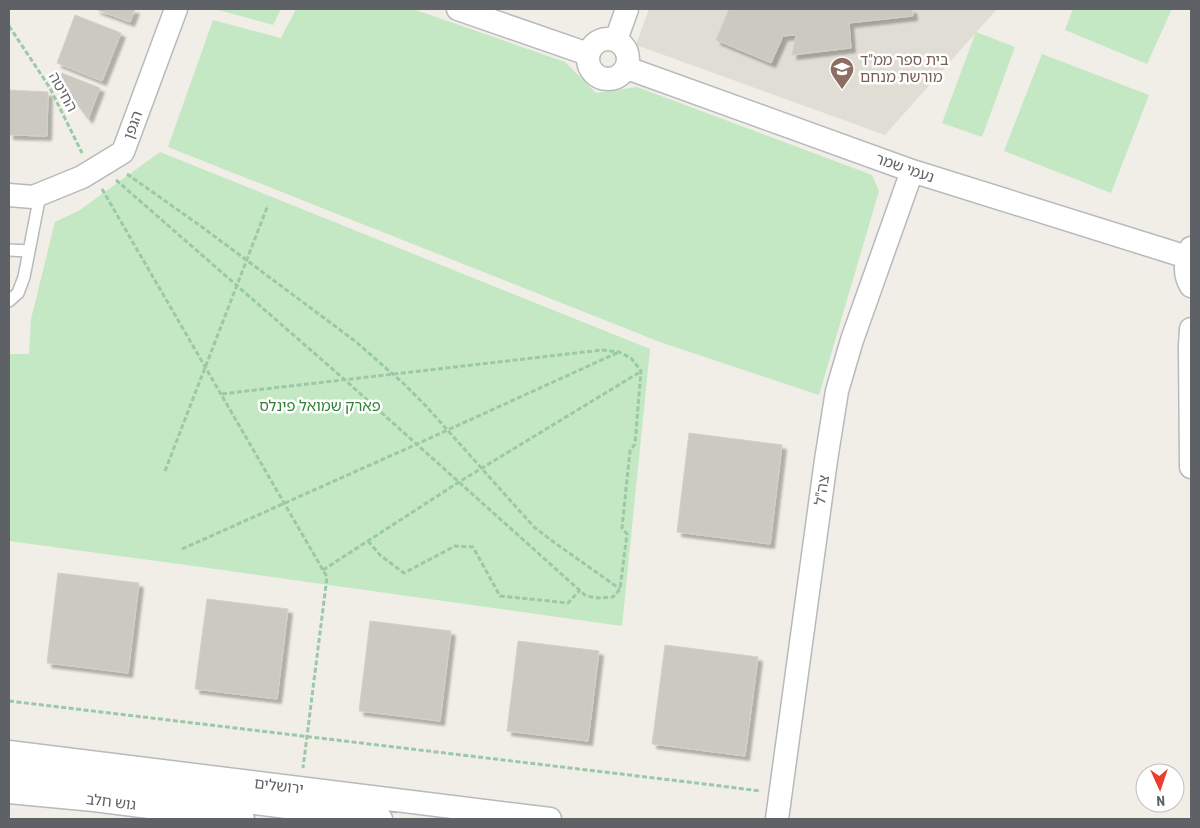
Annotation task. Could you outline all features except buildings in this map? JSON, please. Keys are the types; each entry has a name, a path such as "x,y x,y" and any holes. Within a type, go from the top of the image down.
{"street":[{"name":"הגפן","path":"9,196 33,197 82,177 123,152 176,9"},
{"path":"458,9 588,54"},
{"path":"616,40 626,9"},
{"path":"602,39 616,40 622,43 629,55 627,68 618,77 612,79 599,77 590,67 588,54 596,42 602,39"},
{"name":"נעמי שמר","path":"627,68 912,171 1189,253"},
{"name":"צה\"ל","path":"778,819 826,460 837,392 852,340 912,171"},
{"path":"1189,253 1185,269 1191,286"},
{"path":"1191,329 1191,467"},
{"name":"ירושלים","path":"9,752 550,819"},
{"name":"ירושלים","path":"9,772 381,819"},
{"name":"גוש חלב","path":"9,792 92,809 243,819"}],"lane":[{"path":"9,301 18,293 24,277 40,194"},
{"path":"9,250 29,251"}],"path":[{"name":"החיטה","path":"9,26 100,166 205,367 323,570"},
{"path":"100,166 246,260 356,341 394,374 425,405 534,526 554,543 620,589"},
{"path":"100,166 345,380 586,596 598,598 613,597 620,589 627,534 622,528 630,452 635,444 641,371 631,358 619,352 602,350 345,380 221,394"},
{"path":"165,471 268,205"},
{"path":"182,548 619,352"},
{"path":"300,788 327,577 323,570 459,482 641,371"},
{"path":"368,541 380,555 404,573 455,546 472,547 500,596 568,603 580,590"},
{"path":"9,701 713,784 781,794"}],"shaded area":[{"name":"בית ספר ממ\"ד מורשת מנחם","path":"649,9 997,9 885,135 636,45"}],"green space":[{"path":"215,9 281,9 273,25"},
{"path":"296,9 413,9 565,62 596,93 637,87 872,175 879,191 819,395 660,342 168,147 213,20 281,38"},
{"path":"1073,9 1172,9 1147,64 1065,30"},
{"path":"976,32 1015,47 982,137 942,123"},
{"path":"1042,54 1149,95 1111,193 1004,151"},
{"name":"פארק שמואל פינלס","path":"160,152 650,349 622,626 9,541 9,354 29,354 31,319 55,222 80,210"}],"place":[{"name":"בית ספר ממ\"ד מורשת מנחם","path":"842,90"}]}
